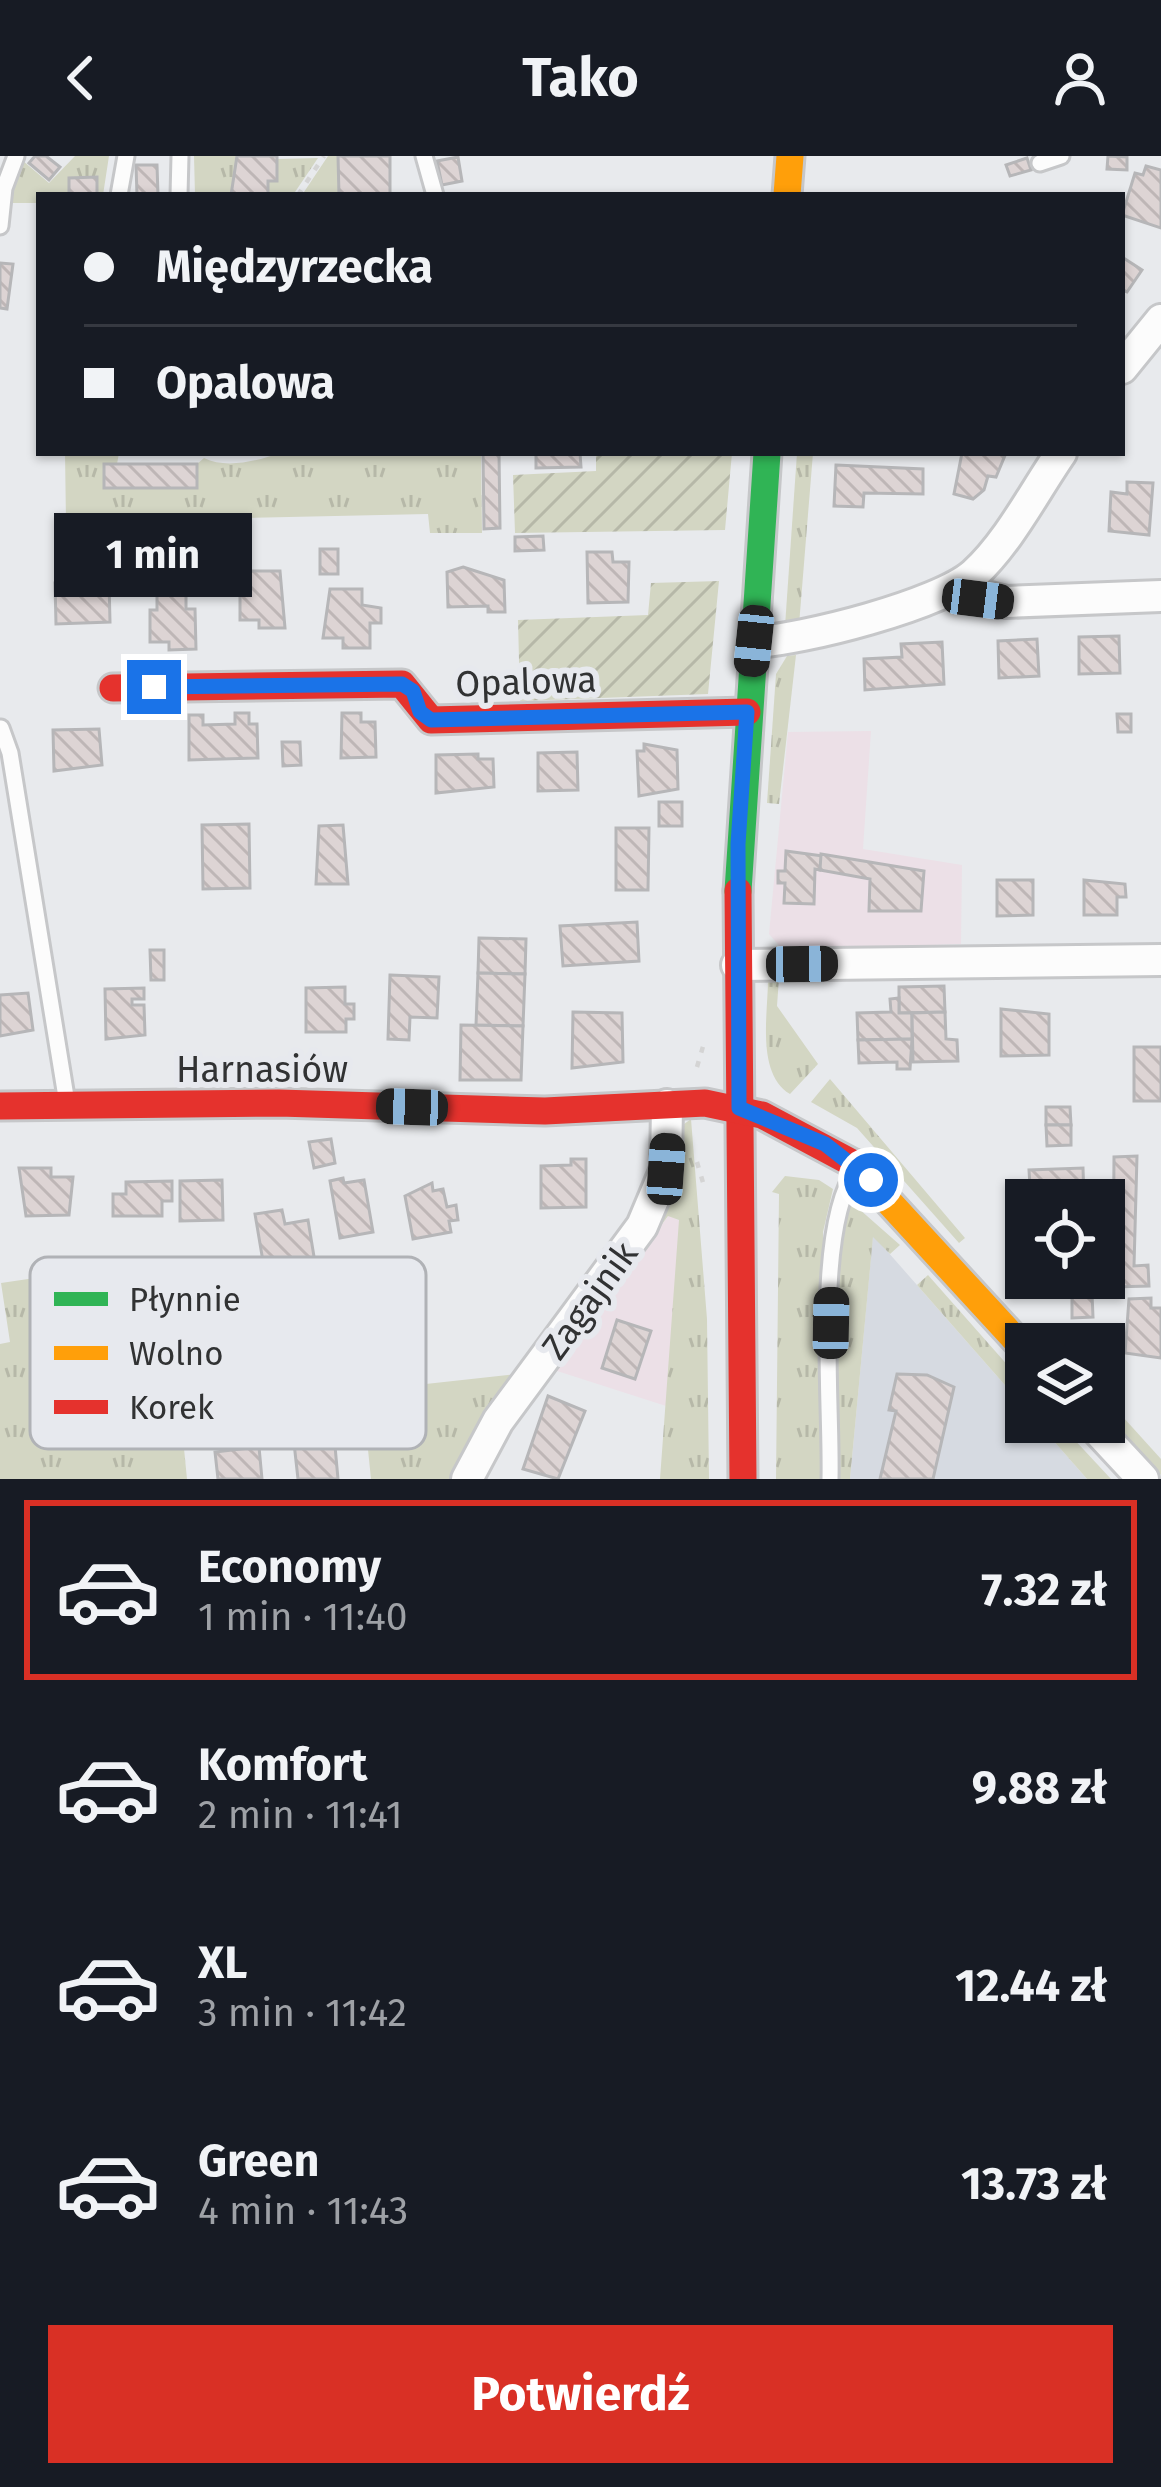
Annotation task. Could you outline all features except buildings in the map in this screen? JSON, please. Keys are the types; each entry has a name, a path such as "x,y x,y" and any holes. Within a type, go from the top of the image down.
{"street":[{"path":"787,192 790,156"},
{"path":"1125,364 1161,320"},
{"path":"743,1479 737,965 747,712 767,456"},
{"path":"754,641 796,639 954,589 987,559 1059,456"},
{"path":"954,589 1006,602 1161,596"},
{"name":"Opalowa","path":"113,688 402,684 413,691 420,712 431,720 747,712"},
{"path":"737,965 1161,960"},
{"name":"Harnasiów","path":"0,1106 279,1102 545,1111 705,1102 739,1108 825,1144 858,1167 1005,1328"},
{"name":"Zagajnik","path":"467,1479 498,1421 642,1226 666,1169 667,1105"},
{"path":"1110,1443 1143,1479"}],"lane":[{"path":"0,226 4,188 16,156"},
{"path":"120,192 126,156"},
{"path":"179,192 180,156"},
{"path":"424,156 434,192"},
{"path":"1040,163 1061,156"},
{"path":"2,728 10,753 67,1106"},
{"path":"830,1479 832,1247 845,1188 858,1167"}],"path":[{"path":"300,192 324,156"},
{"path":"697,1158 705,1197"}],"shaded area":[{"path":"871,731 863,849 962,865 961,944 783,950 769,934 788,732"},
{"path":"669,1215 680,1221 666,1406 554,1370"},
{"path":"873,1235 1005,1385 1005,1443 1055,1443 1087,1479 850,1479"}],"green space":[{"path":"75,156 109,156 103,192 97,192 96,177 70,178 69,192 36,192 36,203 7,203 22,160 49,183"},
{"path":"194,156 237,156 231,192 195,192"},
{"path":"328,156 338,156 339,192 304,192"},
{"path":"318,158 295,192 268,192 268,181 277,180 277,159"},
{"path":"65,456 118,456 117,464 104,464 105,488 196,488 197,464 204,458 232,463 270,456 481,456 482,533 430,533 428,514 66,522"},
{"path":"596,456 732,456 725,530 515,533 513,475 596,471"},
{"path":"797,456 813,456 799,625 785,626"},
{"path":"719,581 708,694 520,701 518,620 648,615 651,583"},
{"path":"796,655 779,804 767,803 776,674 787,656"},
{"path":"779,978 777,1006 818,1064 790,1094 772,1072 766,1042 768,979"},
{"path":"830,1079 965,1238 959,1243 857,1128 811,1102"},
{"path":"691,1119 707,1319 709,1479 660,1479 679,1220 668,1216 623,1277 664,1206 680,1127"},
{"path":"785,1176 819,1180 833,1189 823,1232 823,1479 776,1479 779,1194 772,1192"},
{"path":"850,1201 900,1245 890,1254 873,1237 850,1479 836,1479 838,1270"},
{"path":"928,1275 1005,1362 1005,1385 917,1285"},
{"path":"30,1279 30,1449 184,1449 187,1479 0,1479 0,1344 10,1342 1,1283"},
{"path":"517,1374 453,1479 371,1479 368,1449 426,1449 426,1384"},
{"path":"1125,1419 1161,1459 1161,1475 1125,1436"},
{"path":"1055,1443 1078,1443 1111,1479 1087,1479"}],"traffic: fast":[{"path":"738,891 767,456"}],"traffic: slow":[{"path":"787,192 790,156"},
{"path":"854,1164 1005,1328"}],"traffic: jam":[{"path":"113,688 402,684 431,720 747,712"},
{"path":"738,891 743,1479"},
{"path":"0,1106 279,1103 545,1111 705,1103 762,1115 854,1164"}],"route":[{"path":"154,687 402,684 410,687 420,712 431,720 747,712 738,844 739,1108 825,1144 871,1180"}]}
